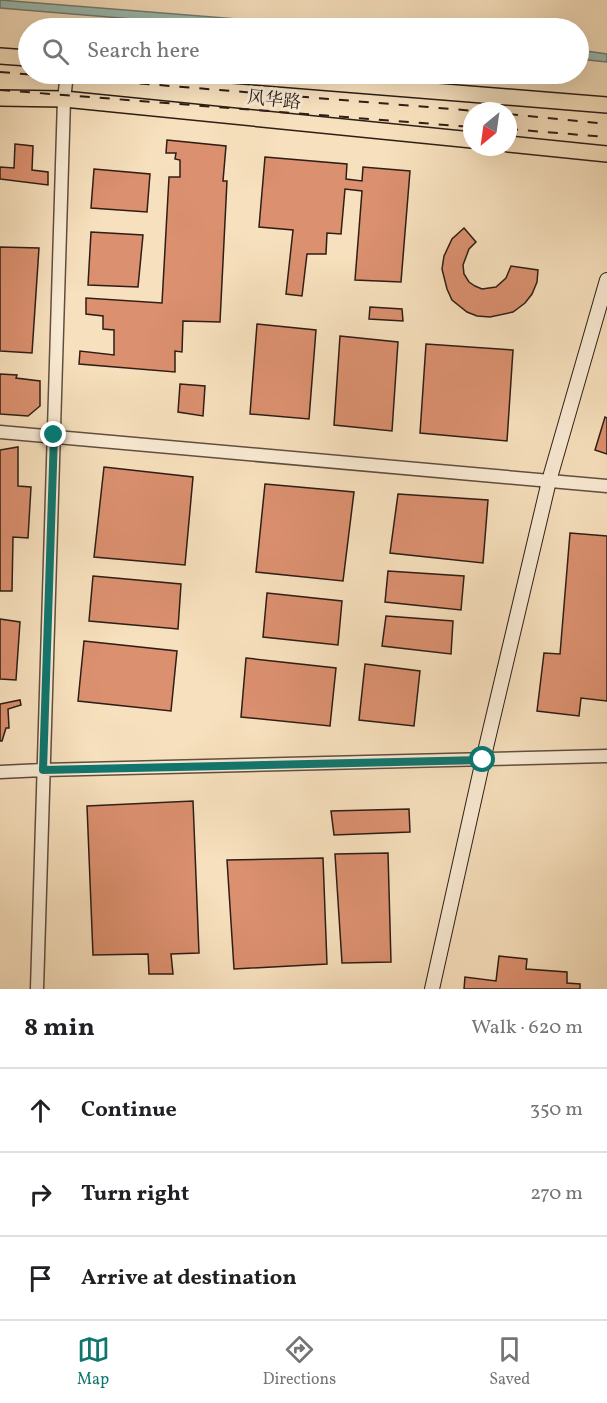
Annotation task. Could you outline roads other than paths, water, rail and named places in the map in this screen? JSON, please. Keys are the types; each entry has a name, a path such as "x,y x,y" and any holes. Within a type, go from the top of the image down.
{"main road":[{"path":"0,56 18,57"},
{"path":"345,84 607,105"},
{"name":"风华路","path":"0,98 64,99 463,139"},
{"path":"517,145 607,154"},
{"path":"432,989 549,481 607,280"}],"street":[{"path":"37,989 66,84"},
{"path":"0,432 607,486"},
{"path":"0,772 607,756"}],"water":[{"path":"0,0 224,18 120,18 0,8"},
{"path":"589,51 607,54 607,62 589,60"}],"railway":[{"path":"0,72 18,73"},
{"path":"146,84 463,110"},
{"path":"0,90 463,126"},
{"path":"517,115 607,124"},
{"path":"517,130 607,137"}]}
